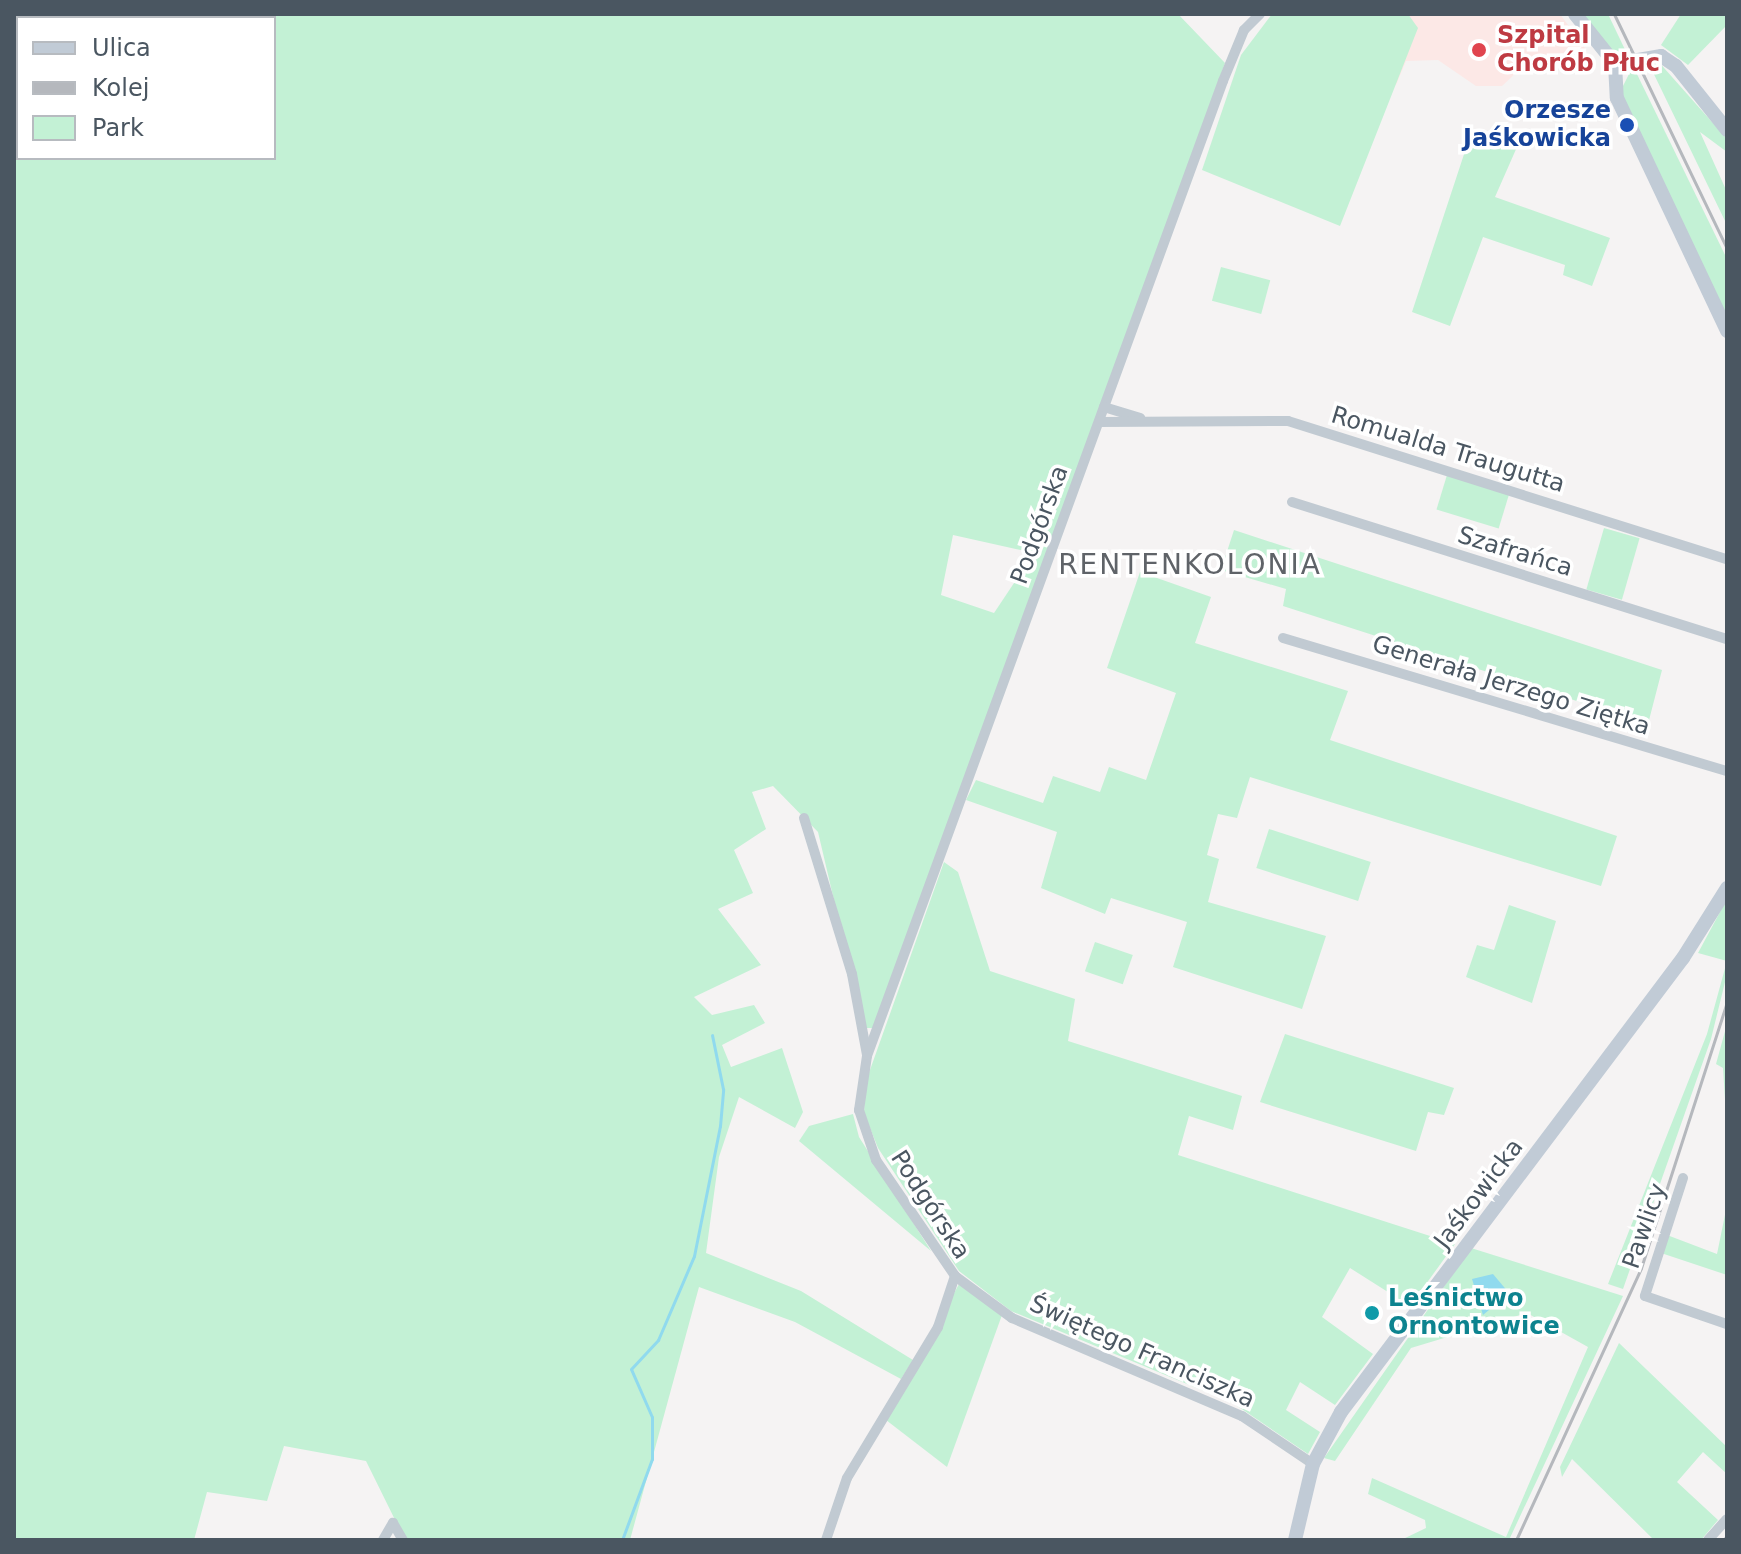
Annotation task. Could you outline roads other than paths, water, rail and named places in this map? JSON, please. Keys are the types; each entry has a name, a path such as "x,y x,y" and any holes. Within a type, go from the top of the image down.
{"street":[{"name":"Podgórska","path":"826,1540 847,1478 938,1327 955,1276 869,1148 859,1110 867,1056 1237,44 1260,14"},
{"path":"1575,14 1615,64 1617,98 1727,331"},
{"path":"1615,64 1663,57 1727,130"},
{"name":"Romualda Traugutta","path":"1104,407 1150,421"},
{"name":"Romualda Traugutta","path":"1099,422 1288,421 1727,559"},
{"name":"Szafrańca","path":"1292,502 1727,639"},
{"name":"Generała Jerzego Ziętka","path":"1283,638 1727,771"},
{"name":"Podgórska","path":"804,818 852,974 867,1056"},
{"name":"Jaśkowicka","path":"1295,1540 1313,1464 1341,1412 1683,958 1727,888"},
{"name":"Pawlicy","path":"1683,1178 1645,1296 1727,1324"},
{"name":"Świętego Franciszka","path":"955,1276 1012,1318 1242,1416 1313,1464"},
{"path":"1708,1540 1727,1519"},
{"path":"383,1540 393,1523 403,1540"}],"water":[{"path":"1493,1274 1509,1293 1483,1315 1472,1279"}],"waterway":[{"path":"622,1540 652,1459 652,1417 631,1369 658,1340 694,1256 720,1126 723,1089 712,1035"}],"railway":[{"path":"1614,14 1727,249"},
{"path":"1516,1540 1641,1268 1727,1002"},
{"path":"1723,1540 1727,1536"}],"place":[{"name":"Szpital Chorób Płuc","path":"1479,50"},
{"name":"Orzesze Jaśkowicka","path":"1627,125"},
{"name":"Leśnictwo Ornontowice","path":"1372,1313"}],"district":[{"name":"RENTENKOLONIA","path":"1190,565"}]}
